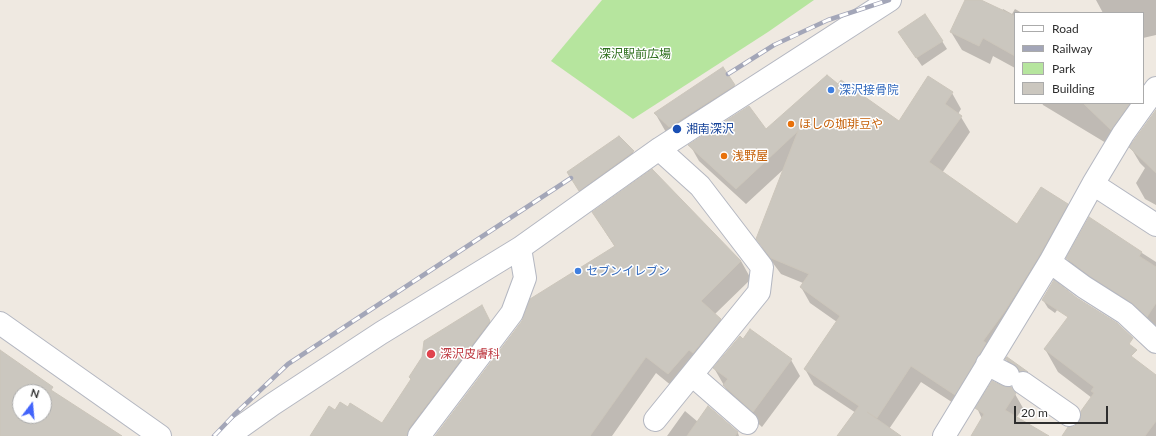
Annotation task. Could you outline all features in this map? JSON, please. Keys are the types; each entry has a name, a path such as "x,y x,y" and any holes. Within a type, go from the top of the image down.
{"street":[{"path":"228,436 273,404 381,333 520,248 660,149 890,0"},
{"path":"944,436 1050,262 1093,184 1123,134 1156,88"},
{"path":"655,420 759,292 762,267 700,186 660,149"},
{"path":"1093,184 1156,225"},
{"path":"419,436 512,313 525,278 520,248"},
{"path":"1050,262 1084,287 1125,313 1156,342"},
{"path":"0,323 160,436"},
{"path":"987,364 1016,379 1069,415"},
{"path":"692,375 747,423"}],"green space":[{"name":"深沢駅前広場","path":"602,0 814,0 768,32 633,119 551,61"}],"building":[{"path":"965,0 981,0 1014,16 1014,55 983,38 979,46 950,32"},
{"path":"925,14 943,41 916,58 898,32"},
{"path":"723,67 735,85 669,127 654,113"},
{"path":"827,75 838,84 841,80 899,121 928,76 953,92 945,104 962,116 929,162 1017,224 1041,187 1068,204 1039,256 1005,311 983,341 986,343 955,395 911,366 877,418 867,412 901,436 837,436 859,406 804,369 840,316 800,287 809,274 771,258 756,239 798,131 736,189 688,145 749,106 766,129"},
{"path":"1084,104 1129,104 1111,130"},
{"path":"1156,110 1156,173 1129,147"},
{"path":"619,136 634,151 579,191 567,172"},
{"path":"652,169 741,261 701,301 721,319 693,353 689,350 668,374 646,357 590,436 435,436 522,321 530,299 615,246 592,212"},
{"path":"1089,217 1142,252 1139,256 1156,267 1156,303 1147,317 1132,303 1091,277 1066,258"},
{"path":"1054,280 1077,298 1117,323 1133,338 1129,344 1137,350 1131,356 1156,375 1156,421 1145,436 1062,436 1068,427 1075,426 1079,422 1081,411 1094,393 1091,391 1094,387 1044,349 1068,317 1042,300"},
{"path":"482,305 490,321 409,428 407,436 310,436 329,406 335,410 340,402 348,407 350,403 382,423 411,379 409,377 422,357 424,341"},
{"path":"750,329 792,359 753,412 723,385 728,379 713,368 740,336 743,339"},
{"path":"0,350 49,384 12,384 12,424 52,424 52,391 122,436 0,436"},
{"path":"1007,357 1028,372 1020,371 1014,364 1005,359"},
{"path":"992,381 1003,386 1011,387 1016,393 1005,410 1049,436 971,436 984,414 975,408"},
{"path":"708,406 738,432 735,436 687,436"}],"railway":[{"path":"728,74 774,45 828,20 889,0"},
{"path":"214,436 288,364 571,178"}],"place":[{"name":"深沢接骨院","path":"831,90"},
{"name":"ほしの珈琲豆や","path":"791,124"},
{"name":"湘南深沢","path":"677,129"},
{"name":"浅野屋","path":"724,156"},
{"name":"セブンイレブン","path":"578,271"},
{"name":"深沢皮膚科","path":"431,354"}]}
